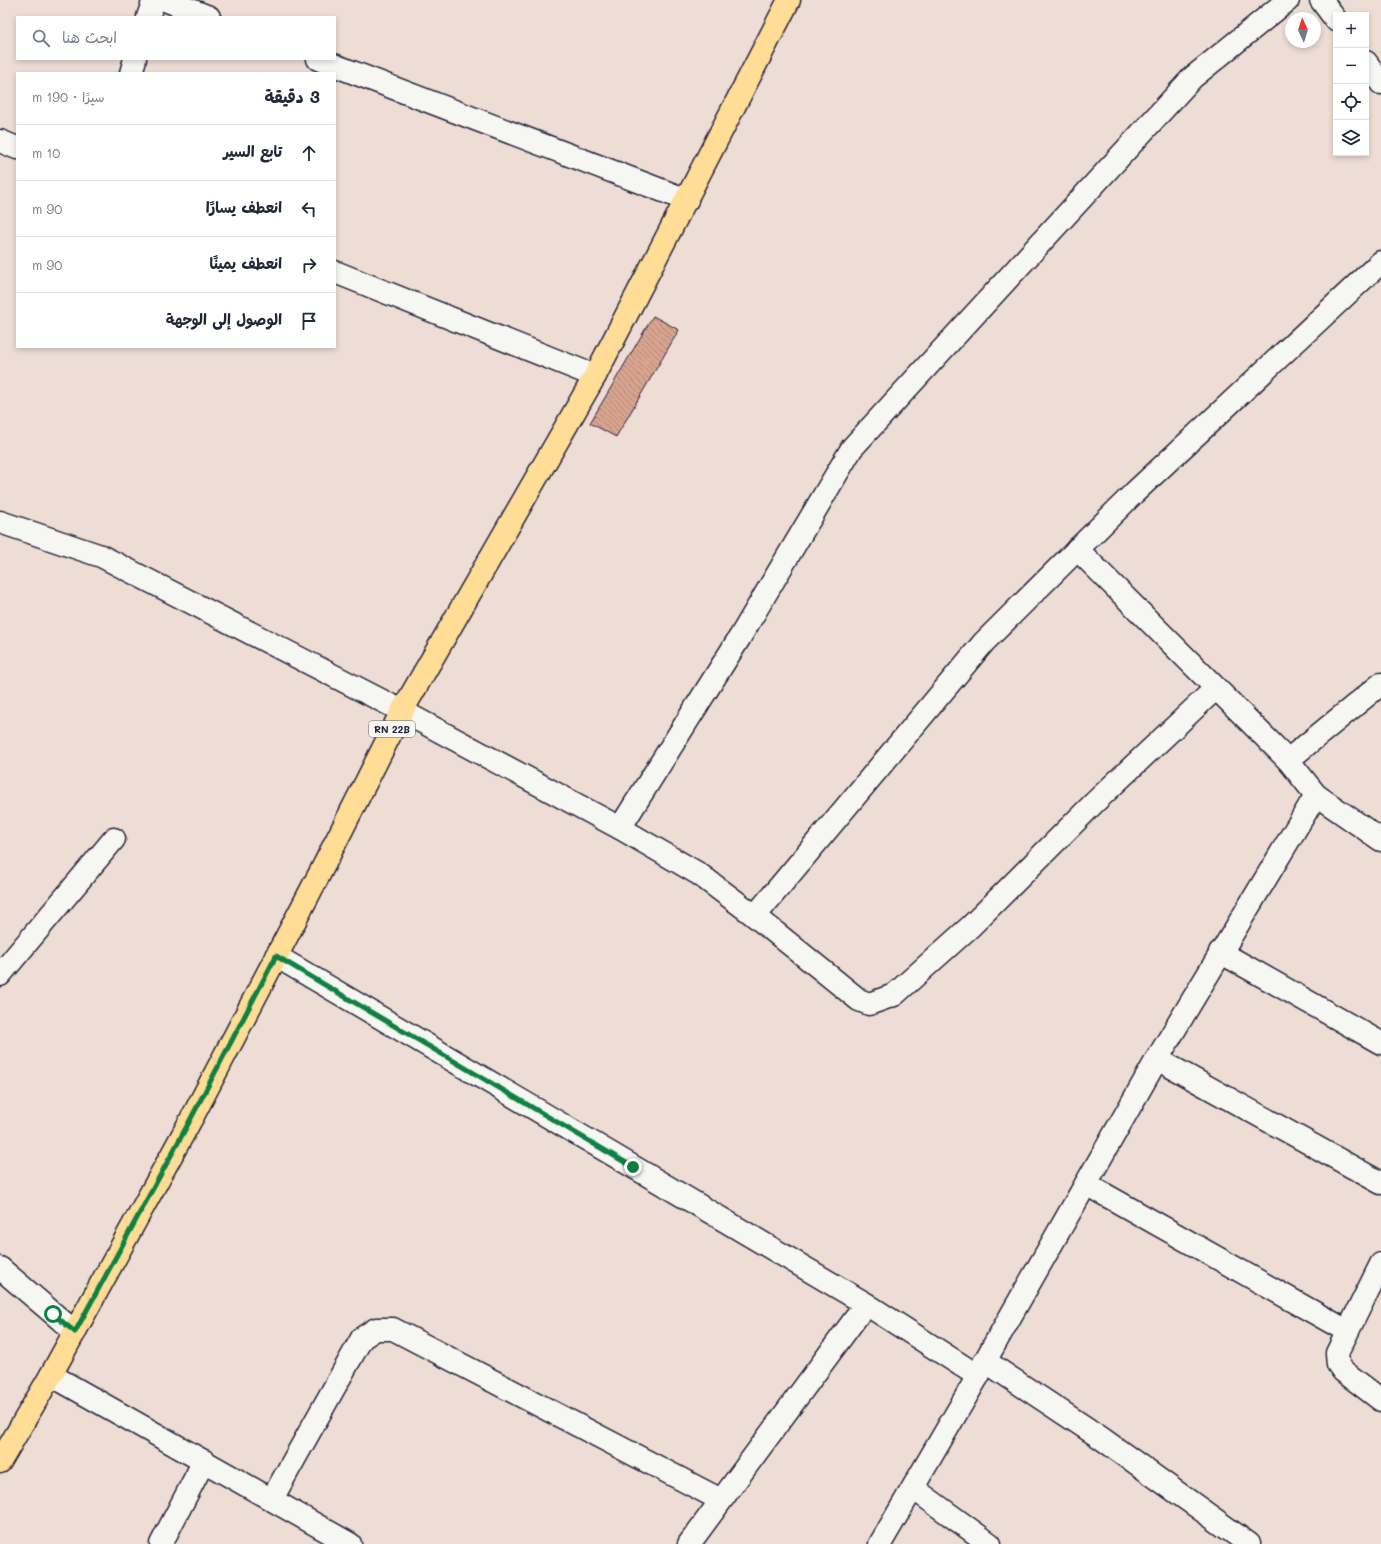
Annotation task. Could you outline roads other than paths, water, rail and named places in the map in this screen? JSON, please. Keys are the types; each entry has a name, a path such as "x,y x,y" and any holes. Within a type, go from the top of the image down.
{"main road":[{"name":"RN 22B","path":"0,1462 51,1375 187,1127 402,710 595,376 790,0"}],"street":[{"path":"148,16 154,0"},
{"path":"165,0 206,16"},
{"path":"620,828 740,637 852,448 1192,78 1288,0"},
{"path":"131,72 135,60"},
{"path":"321,60 687,200"},
{"path":"1369,66 1381,83"},
{"path":"0,141 16,148"},
{"path":"755,916 984,642 1134,493 1381,262"},
{"path":"336,272 595,376"},
{"path":"0,522 101,556 402,710 620,828 699,874 755,916 859,1000 869,1004 894,995 970,926 1095,802 1215,689"},
{"path":"1077,550 1288,760 1316,795 1381,840"},
{"path":"1288,760 1381,684"},
{"path":"880,1544 982,1369 1157,1059 1220,952 1316,795"},
{"path":"0,975 114,839"},
{"path":"1220,952 1381,1043"},
{"path":"276,956 866,1304 1101,1438 1249,1544"},
{"path":"1157,1059 1381,1183"},
{"path":"1086,1184 1347,1331"},
{"path":"1381,1264 1337,1353 1338,1364 1343,1370 1381,1400"},
{"path":"0,1268 75,1332"},
{"path":"689,1544 866,1304"},
{"path":"272,1499 362,1338 376,1329 393,1329 721,1500"},
{"path":"51,1375 350,1544"},
{"path":"161,1544 204,1461"},
{"path":"913,1488 990,1544"}]}
